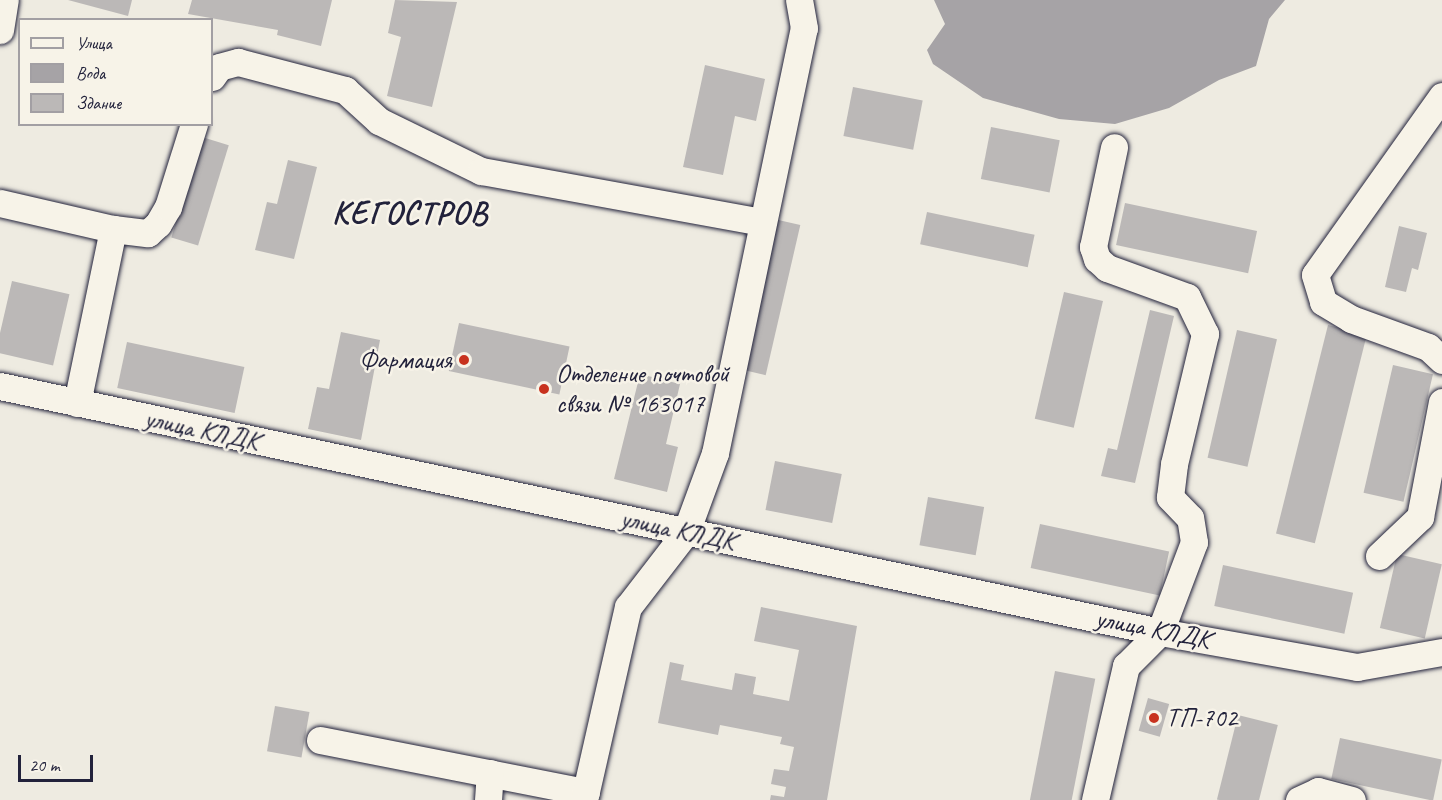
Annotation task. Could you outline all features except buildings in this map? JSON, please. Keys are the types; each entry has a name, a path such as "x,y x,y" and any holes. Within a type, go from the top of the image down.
{"street":[{"path":"0,30 5,0"},
{"path":"320,740 490,773 585,796 627,607 686,531 715,453 804,28 799,0"},
{"path":"213,76 219,67 238,62 345,90 379,121 481,171 762,222"},
{"path":"1442,96 1315,275 1323,302 1352,319 1428,347 1442,360"},
{"path":"0,203 113,229 148,233 158,224 168,207 193,126"},
{"path":"1095,800 1126,666 1160,632 1194,542 1190,518 1170,497 1174,464 1205,334 1187,297 1107,268 1097,259 1093,247 1114,147"},
{"path":"77,403 113,229"},
{"name":"улица КЛДК","path":"0,386 1160,632 1357,667 1442,652"},
{"path":"1379,556 1420,517 1442,402"},
{"path":"488,800 490,773"},
{"path":"1299,800 1318,791 1352,800"}],"water":[{"path":"934,0 1285,0 1269,19 1256,66 1219,80 1169,108 1115,124 1059,119 983,98 933,64 927,50 945,24"}],"place":[{"name":"Фармация","path":"464,360"},
{"name":"Отделение почтовой связи № 163017","path":"544,389"},
{"name":"ТП-702","path":"1154,718"}],"district":[{"name":"КЕГОСТРОВ","path":"410,213"}]}
